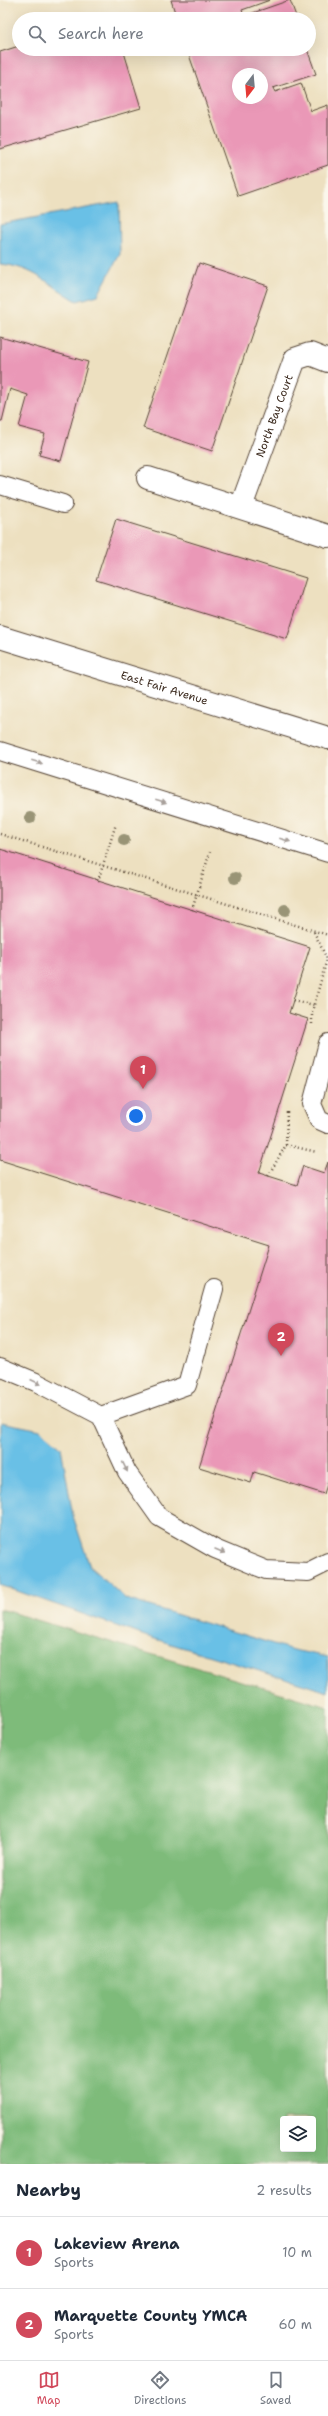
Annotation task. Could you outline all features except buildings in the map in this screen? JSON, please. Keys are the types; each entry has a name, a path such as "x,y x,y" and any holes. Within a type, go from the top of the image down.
{"street":[{"name":"North Bay Court","path":"240,507 295,359 310,354 328,361"},
{"path":"148,478 328,536"},
{"name":"East Fair Avenue","path":"0,637 328,738"}],"lane":[{"path":"0,485 63,504"},
{"path":"0,751 328,853"},
{"path":"328,1043 312,1104 319,1120 328,1124"},
{"path":"101,1416 187,1385 214,1289"},
{"path":"0,1367 36,1382 101,1416 127,1472 159,1517 215,1549 266,1570 308,1572 328,1562"}],"path":[{"path":"98,881 116,824"},
{"path":"0,834 328,935"},
{"path":"192,910 210,852"},
{"path":"293,1000 314,1005"},
{"path":"268,1176 286,1145 318,1152"}],"green space":[{"path":"0,1609 328,1707 328,2164 0,2164"}],"water":[{"path":"119,202 120,254 98,295 77,301 32,273 12,266 0,264 0,224"},
{"path":"1,1422 41,1430 61,1447 73,1516 90,1567 126,1599 293,1650 328,1657 328,1692 145,1636 0,1585"}],"place":[{"name":"Lakeview Arena","path":"143,1089"},
{"name":"Marquette County YMCA","path":"281,1356"}]}
